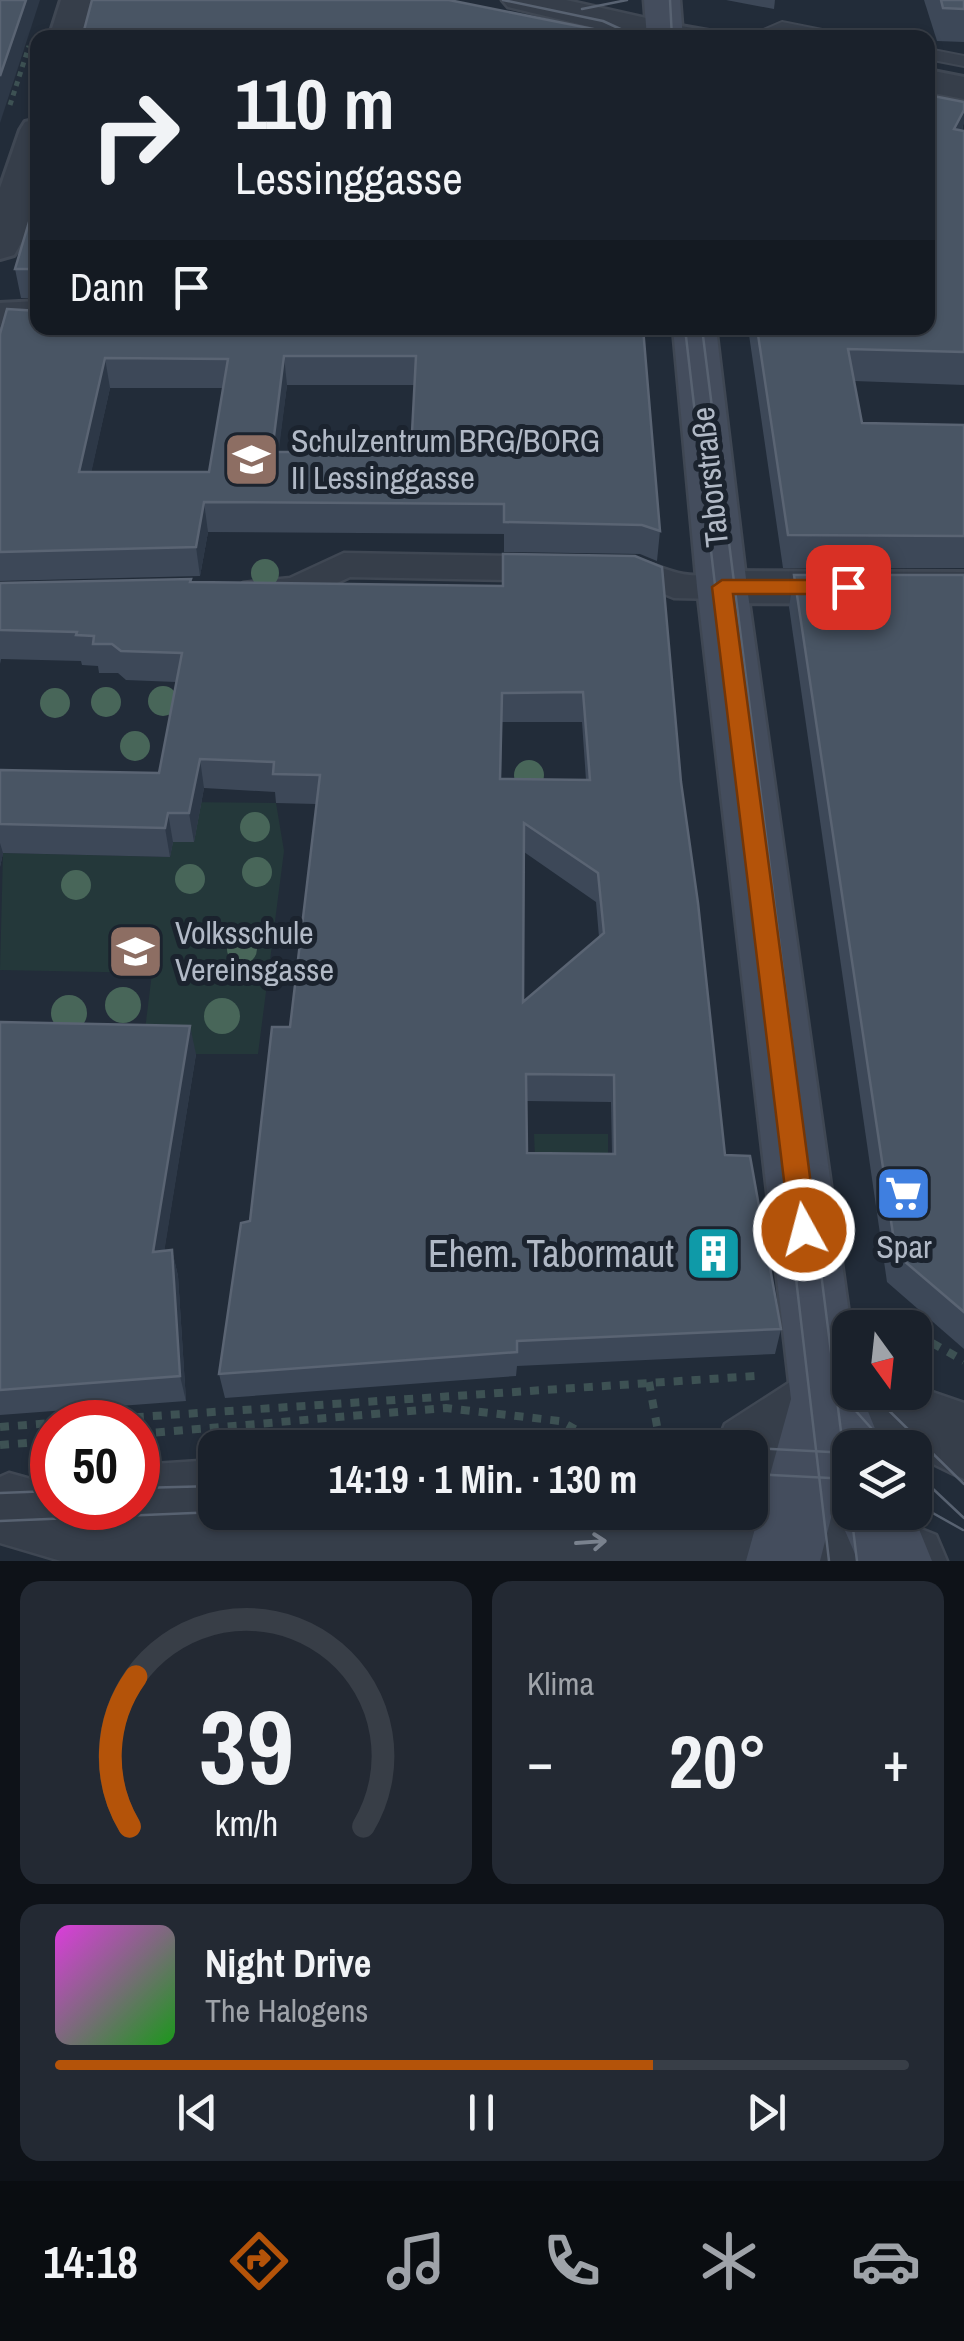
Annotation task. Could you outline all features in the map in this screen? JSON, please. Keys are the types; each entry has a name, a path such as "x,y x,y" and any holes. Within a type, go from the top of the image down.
{"main road":[{"name":"Taborstraße","path":"695,335 813,1410 853,1551"}],"street":[{"path":"55,30 78,0"},
{"path":"520,0 588,23 667,18"},
{"path":"935,82 964,88"},
{"path":"0,247 23,132"},
{"path":"0,316 30,320"},
{"path":"218,593 296,590 344,564 640,570 674,586 964,588"},
{"path":"768,1441 813,1410 936,1426 964,1444"},
{"path":"16,1493 142,1546 241,1557 373,1556 634,1539 853,1551"},
{"path":"160,1500 198,1497"}],"lane":[{"path":"935,55 964,61"},
{"path":"0,324 21,330 30,327"}],"path":[{"path":"23,132 30,107"},
{"path":"932,1343 964,1361"},
{"path":"650,1382 658,1430"},
{"path":"160,1415 650,1382 813,1410"},
{"path":"160,1432 446,1408 560,1421 577,1430"},
{"path":"0,1427 30,1425"}],"green space":[{"name":"Volksschule Vereinsgasse","path":"179,802 276,803 284,851 258,1054 142,1054 152,973 0,970 3,853 170,857"},
{"path":"534,1134 608,1134 608,1180 536,1180"}],"building":[{"path":"0,0 26,0 0,76"},
{"path":"92,0 449,0 598,30 84,30"},
{"path":"941,0 964,0 964,9 943,8"},
{"path":"935,96 964,102 954,129 964,131 964,352 848,349 862,423 964,425 964,536 788,535 758,335 935,335"},
{"path":"30,219 30,269 15,269"},
{"path":"7,309 30,310 30,335 644,335 660,531 642,525 504,522 504,504 204,502 196,547 0,552 0,334","holes":["284,356 416,356 411,452 272,452","105,358 228,359 209,472 79,472"]},
{"path":"503,554 635,556 662,567 681,782 725,1155 750,1156 781,1329 517,1341 517,1352 219,1374 241,1223 250,1221 272,1027 290,1027 320,775 273,774 274,762 200,759 189,813 168,813 165,828 0,824 0,770 159,773 182,653 121,651 112,644 93,644 94,636 76,635 77,632 0,630 0,583 191,579 190,582 503,586","holes":["583,692 590,780 500,779 502,693","524,823 598,873 604,933 523,1002","526,1074 614,1075 615,1154 527,1153"]},
{"path":"794,575 964,575 964,1312 896,1254"},
{"path":"0,1022 190,1026 153,1252 172,1250 180,1376 0,1390"}],"tram line":[{"path":"503,0 603,21 623,30"},
{"path":"582,9 627,0"},
{"path":"670,0 672,30"},
{"path":"686,335 816,1451"},
{"path":"703,335 841,1430"},
{"path":"855,1410 873,1430"},
{"path":"888,1410 964,1484"},
{"path":"768,1449 816,1451"},
{"path":"816,1451 830,1452"},
{"path":"816,1451 819,1477"},
{"path":"768,1475 819,1477"},
{"path":"819,1477 830,1478"},
{"path":"819,1477 829,1561"},
{"path":"160,1487 198,1486"},
{"path":"932,1488 964,1518"},
{"path":"0,1493 30,1492"},
{"path":"0,1521 198,1513"},
{"path":"932,1513 963,1530"},
{"path":"853,1530 857,1561"}],"place":[{"name":"Schulzentrum BRG/BORG II Lessinggasse","path":"252,459"},
{"name":"Volksschule Vereinsgasse","path":"136,951"},
{"name":"Spar","path":"904,1193"},
{"name":"Ehem. Tabormaut","path":"713,1254"}],"route":[{"path":"804,1230 722,587 848,587"}]}
